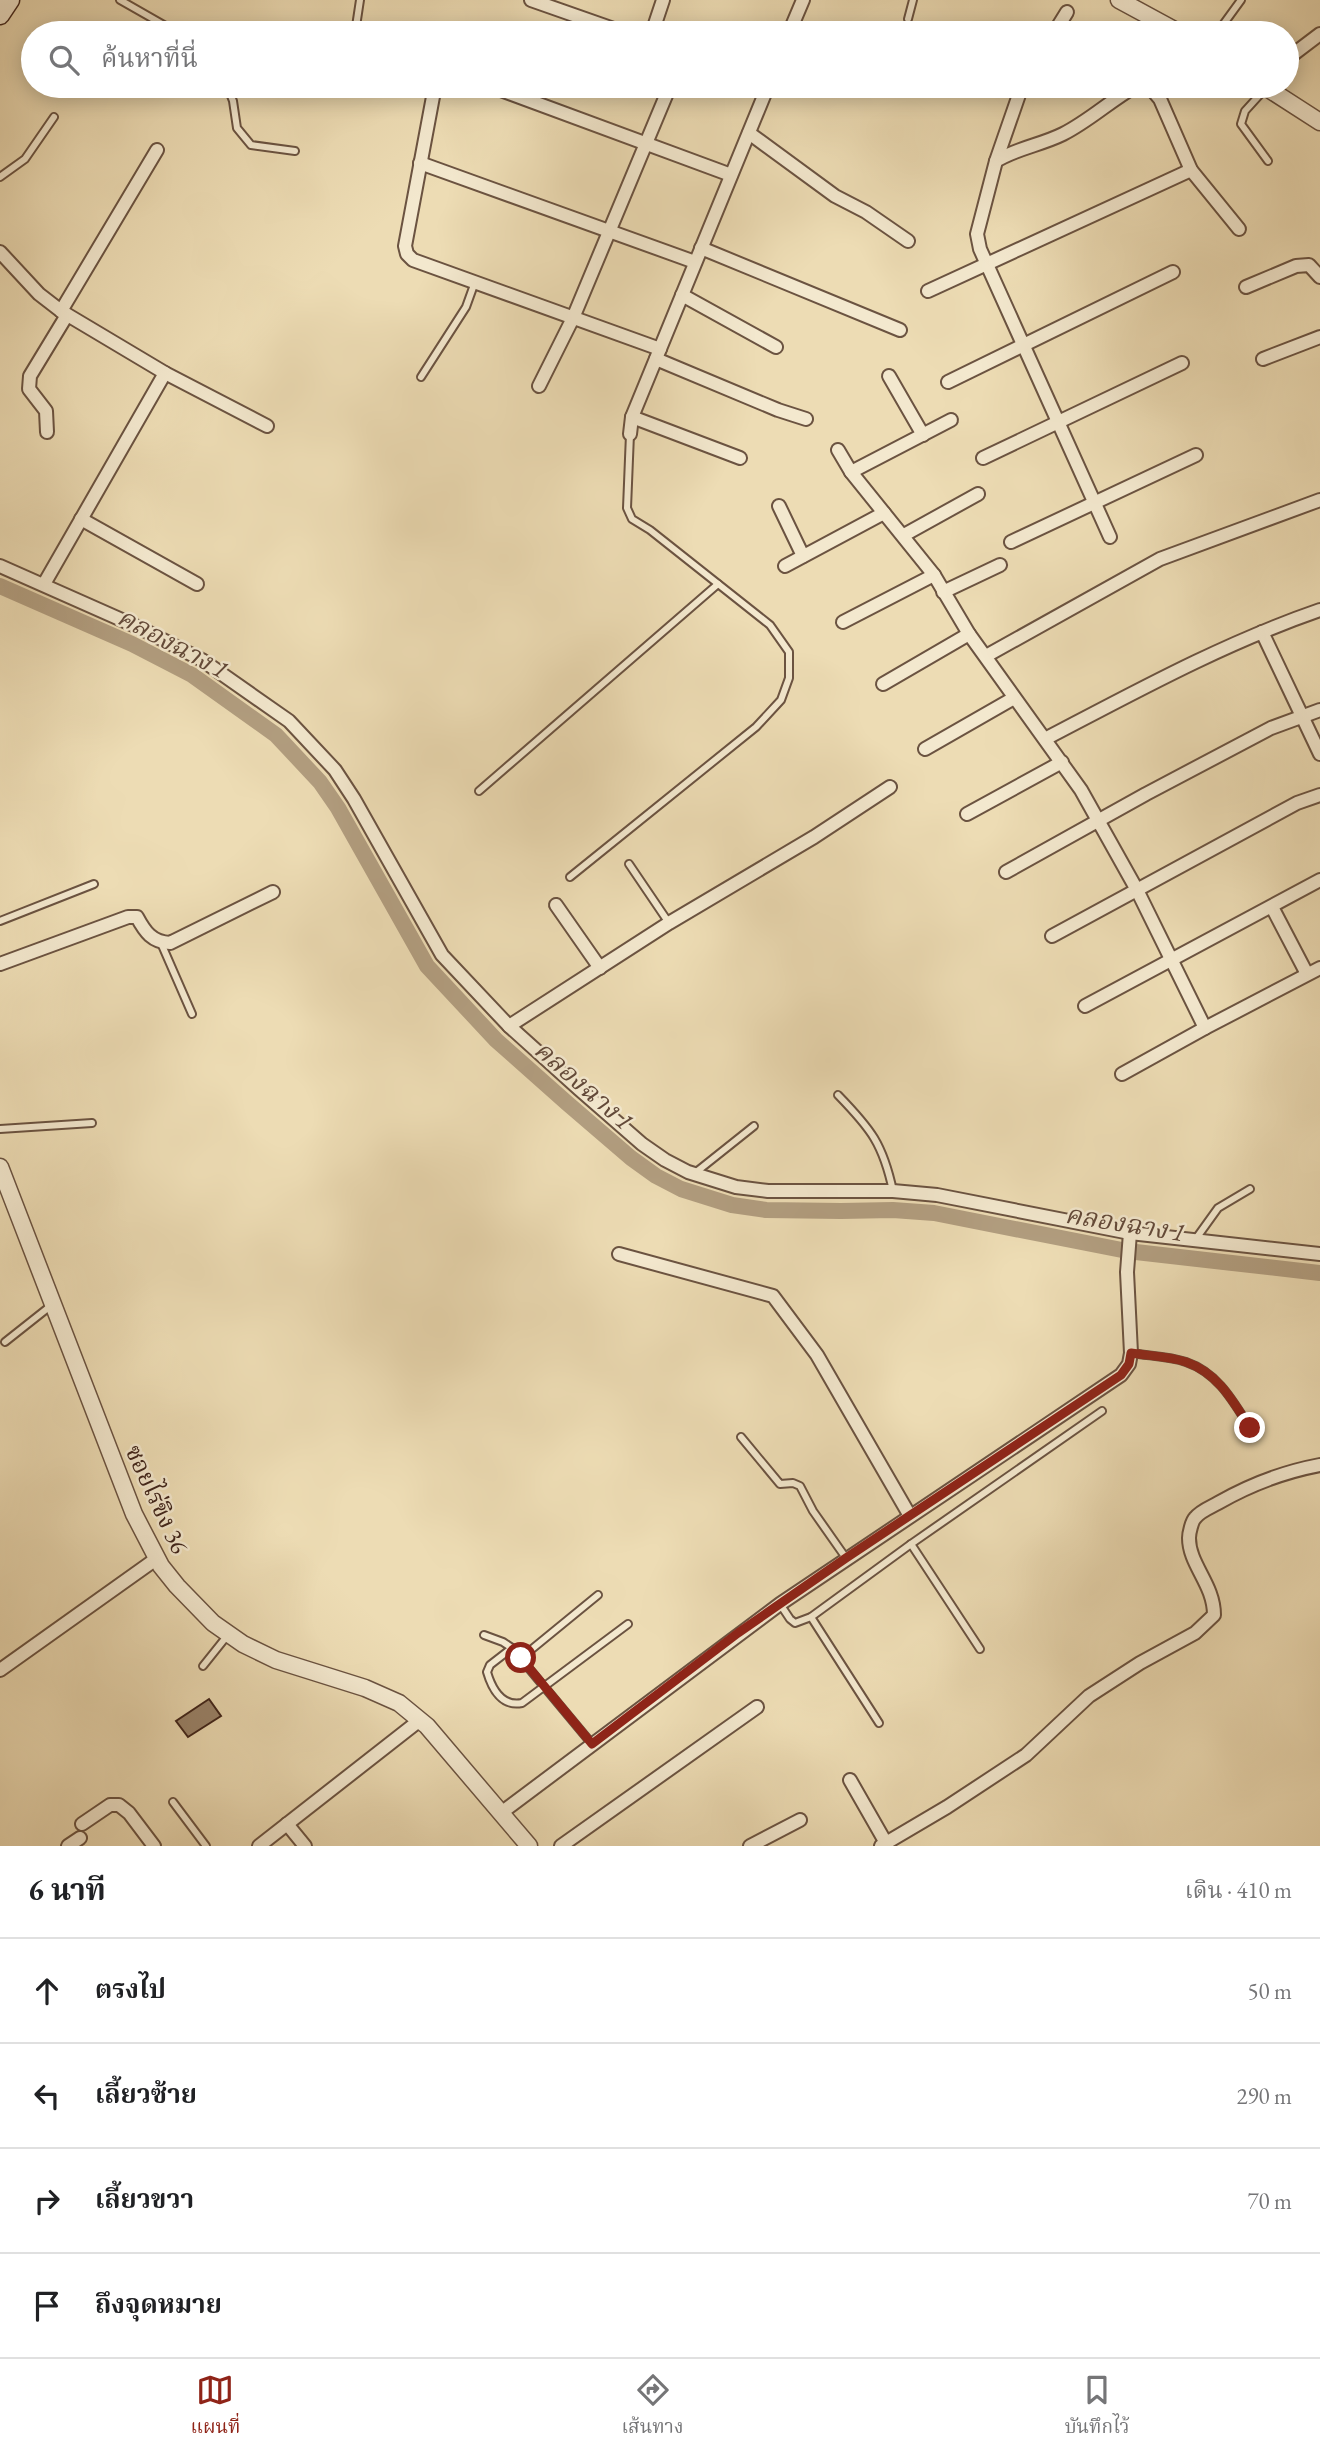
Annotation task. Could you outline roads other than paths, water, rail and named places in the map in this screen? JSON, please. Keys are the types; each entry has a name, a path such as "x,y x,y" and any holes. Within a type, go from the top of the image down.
{"main road":[{"path":"0,15 10,0"}],"street":[{"path":"531,0 591,21"},
{"path":"656,21 663,0"},
{"path":"794,21 803,0"},
{"path":"1119,0 1143,5 1152,21"},
{"path":"1061,21 1067,12"},
{"path":"1299,50 1320,34"},
{"path":"433,98 405,246 407,254 413,260 573,317 778,410 806,419"},
{"path":"523,98 731,175"},
{"path":"539,386 573,317 665,98"},
{"path":"630,434 632,417 760,98"},
{"path":"1018,98 996,162 977,234 980,248 1110,537"},
{"path":"996,162 1007,154 1060,136 1082,124 1116,98"},
{"path":"1159,98 1191,170 1239,229"},
{"path":"1282,98 1320,122"},
{"path":"748,132 835,196 866,212 908,241"},
{"path":"47,432 46,411 29,389 30,376 157,150"},
{"path":"421,163 695,262"},
{"path":"928,291 1191,170"},
{"path":"701,248 900,330"},
{"path":"0,252 39,294 64,313 165,373 267,426"},
{"path":"1246,287 1296,266 1309,265 1320,277"},
{"path":"948,382 1173,272"},
{"path":"682,295 776,347"},
{"path":"1263,359 1320,337"},
{"path":"983,458 1182,363"},
{"path":"44,584 165,373"},
{"path":"889,376 923,435"},
{"path":"632,417 740,458"},
{"path":"851,472 951,421"},
{"path":"838,450 851,472 904,535 934,576 969,634 1081,790 1173,959 1205,1028"},
{"path":"1011,542 1196,455"},
{"path":"904,535 978,494"},
{"path":"986,656 1160,559 1320,500"},
{"path":"779,506 803,556"},
{"path":"785,566 884,513"},
{"path":"81,519 197,584"},
{"path":"943,592 1000,565"},
{"path":"0,566 140,628 202,660 289,721 335,770 354,799 442,955 509,1026 642,1144 665,1160 694,1174 736,1187 768,1191 893,1191 937,1195 1130,1238 1195,1240 1320,1254"},
{"path":"843,622 934,576"},
{"path":"1045,739 1201,658 1320,610"},
{"path":"1262,632 1320,754"},
{"path":"883,684 969,634"},
{"path":"925,750 1014,698"},
{"path":"1006,872 1098,823 1146,793 1271,729 1320,710"},
{"path":"967,814 1062,762"},
{"path":"509,1026 669,923 814,837 890,787"},
{"path":"1052,936 1297,803 1320,795"},
{"path":"1085,1006 1320,880"},
{"path":"0,964 128,916 137,917 145,932 161,943 170,943 273,892"},
{"path":"556,905 600,968"},
{"path":"1272,907 1307,974"},
{"path":"1122,1074 1320,968"},
{"name":"ซอยไร่ขิง 36","path":"0,1167 134,1514 156,1559 177,1586 213,1623 276,1660 365,1688 399,1703 420,1720 529,1846"},
{"path":"501,1814 780,1604 1121,1375 1129,1364 1131,1353 1127,1272 1130,1238"},
{"path":"619,1254 773,1296 817,1355 910,1516"},
{"path":"850,1780 883,1845 1026,1755 1089,1696 1140,1663 1195,1633 1214,1615 1214,1600 1191,1549 1189,1538 1194,1518 1216,1503 1263,1480 1320,1465"},
{"path":"0,1670 156,1559"},
{"path":"561,1846 757,1707"},
{"path":"258,1846 420,1720"},
{"path":"82,1824 110,1805 119,1805 154,1846"},
{"path":"750,1846 800,1820"},
{"path":"287,1824 305,1846"},
{"path":"68,1846 80,1838"}],"lane":[{"path":"120,0 157,21"},
{"path":"357,21 360,0"},
{"path":"908,19 914,0"},
{"path":"1226,21 1241,0"},
{"path":"232,98 237,128 251,145 295,152"},
{"path":"1256,98 1245,111 1241,124 1268,161"},
{"path":"0,177 25,159 54,117"},
{"path":"421,377 466,307 475,282"},
{"path":"570,877 756,727 780,700 789,678 789,652 770,625 650,530 632,519 627,508 630,434"},
{"path":"479,792 719,584"},
{"path":"629,864 669,923"},
{"path":"0,921 94,884"},
{"path":"161,943 192,1014"},
{"path":"838,1095 875,1138 887,1160 893,1191"},
{"path":"0,1129 92,1123"},
{"path":"694,1174 754,1126"},
{"path":"1195,1240 1218,1208 1250,1189"},
{"path":"5,1342 53,1304"},
{"path":"1131,1353 1185,1362 1210,1374 1227,1391 1250,1428"},
{"path":"780,1604 795,1623 811,1617 1102,1411"},
{"path":"741,1437 780,1484 793,1483 800,1486 813,1511 846,1558"},
{"path":"911,1544 980,1650"},
{"path":"521,1658 598,1595"},
{"path":"811,1617 879,1723"},
{"path":"512,1648 490,1665 486,1672 489,1681 504,1701 511,1705 522,1703 628,1624"},
{"path":"203,1666 228,1634"},
{"path":"484,1635 512,1648 592,1744"},
{"path":"173,1802 206,1846"}],"waterway":[{"name":"คลองฉาง 1","path":"0,586 132,644 192,675 276,735 320,782 338,808 427,966 496,1040 631,1158 656,1176 681,1189 732,1205 766,1210 893,1210 934,1213 1127,1251 1320,1273"}]}
